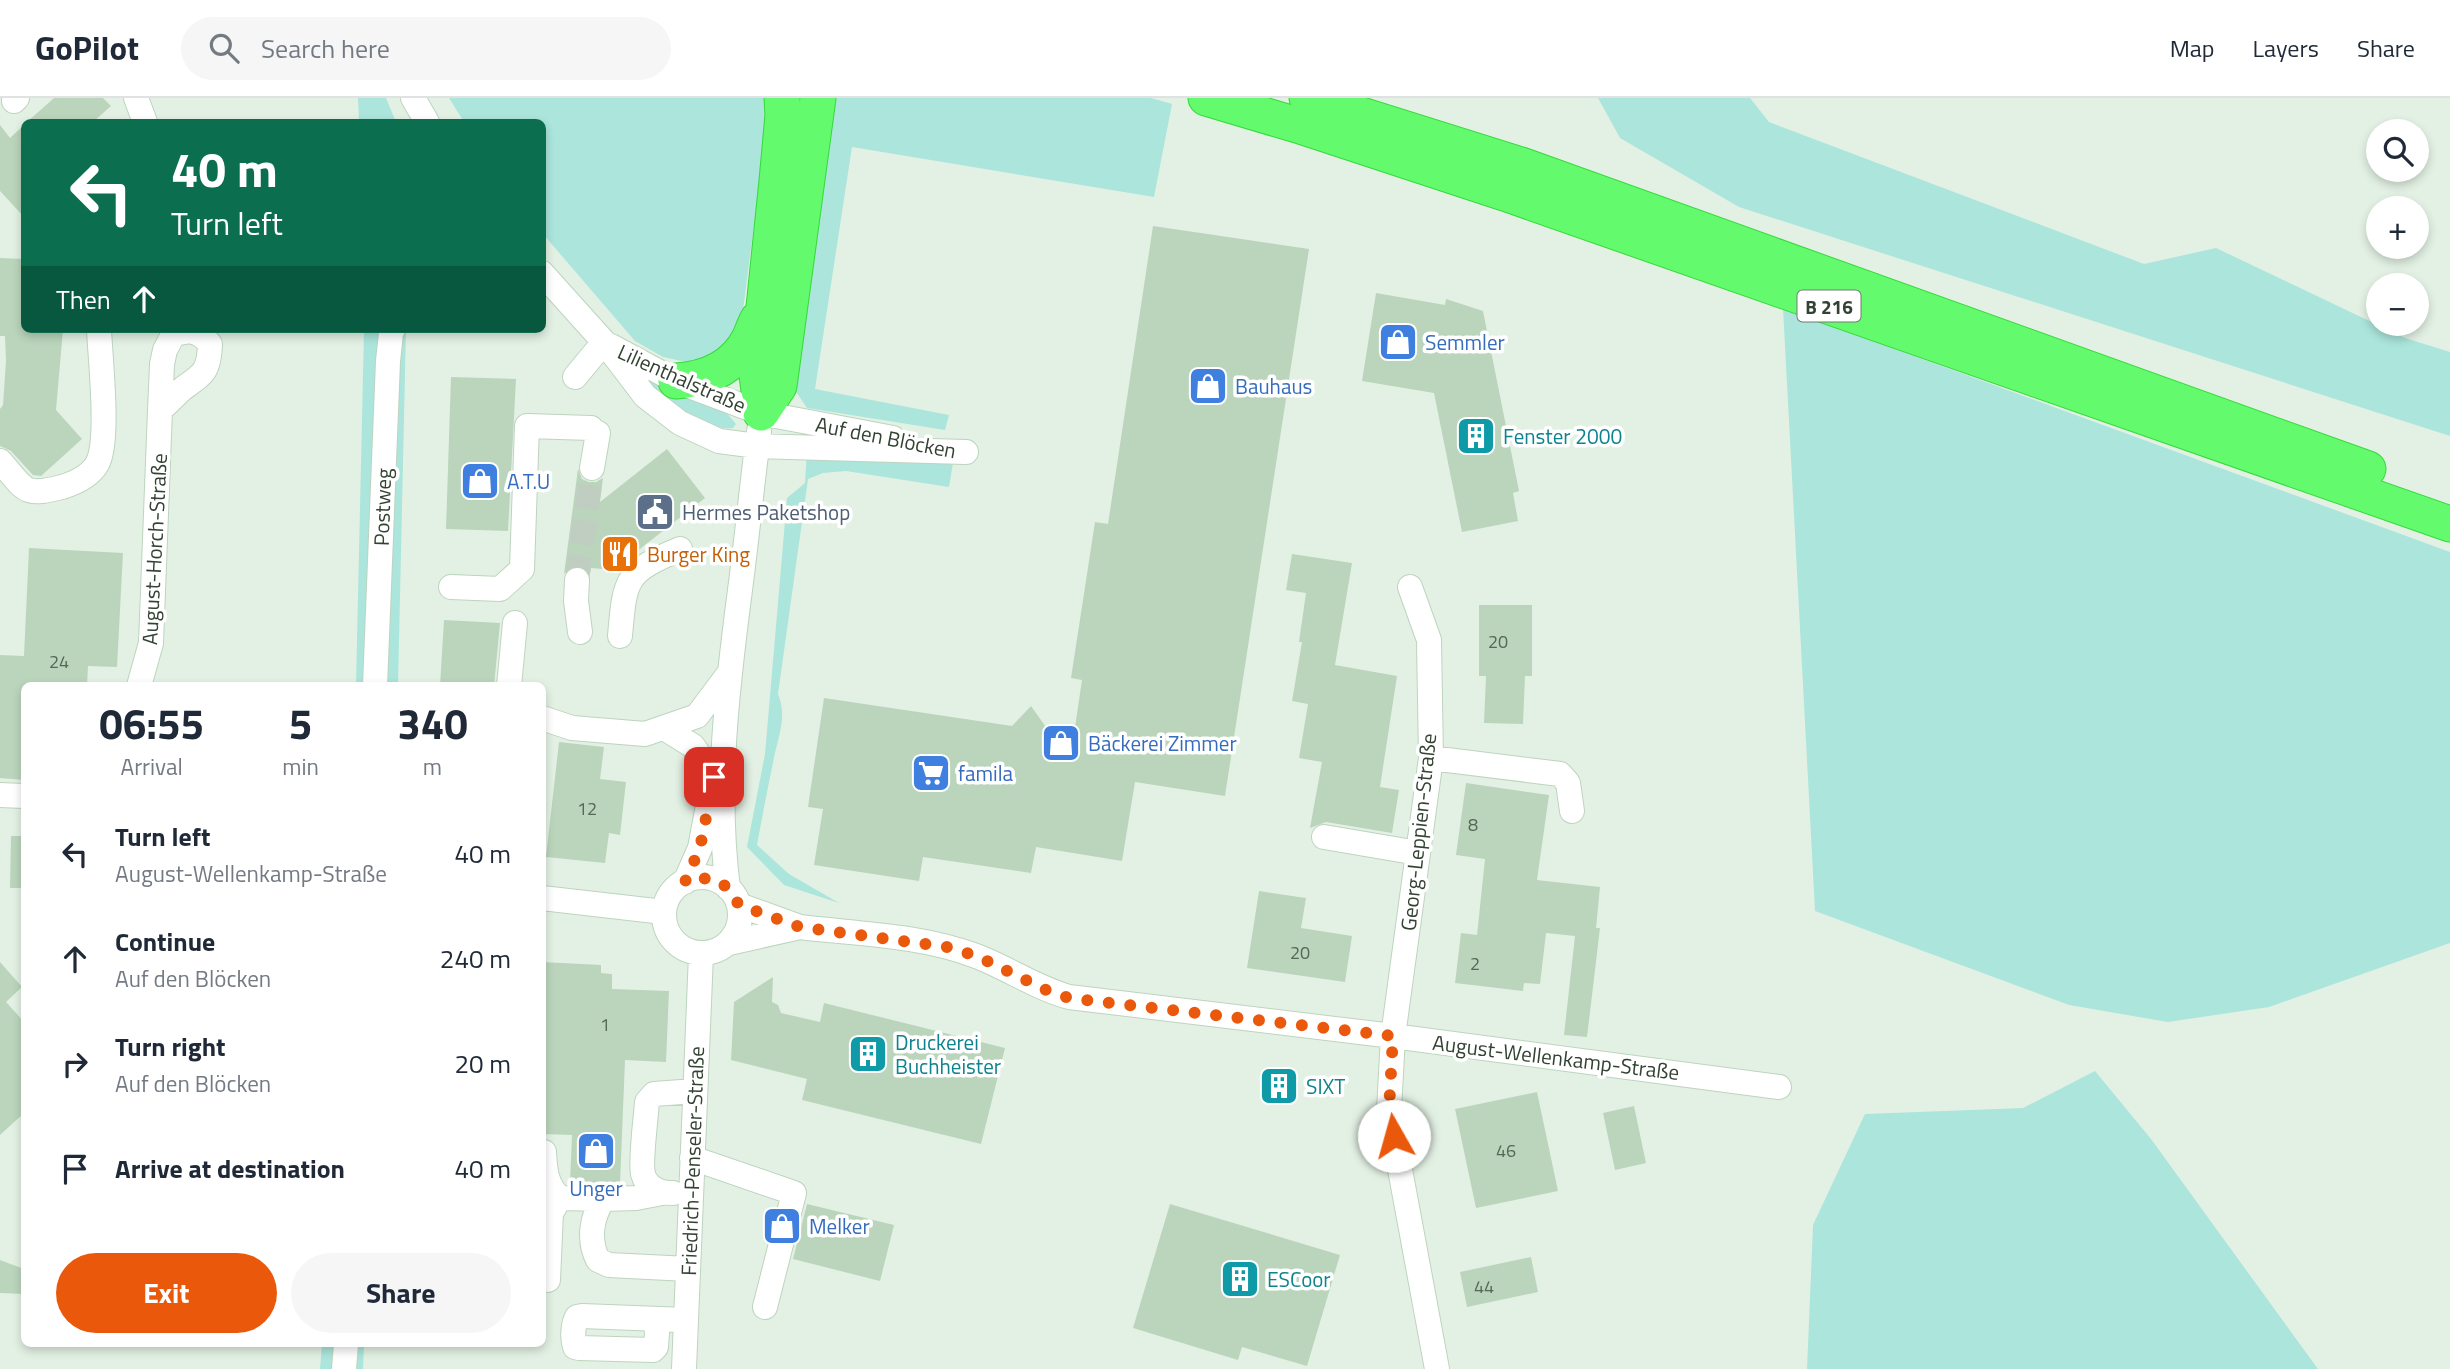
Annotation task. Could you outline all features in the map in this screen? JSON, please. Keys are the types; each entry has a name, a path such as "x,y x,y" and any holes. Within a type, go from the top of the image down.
{"highway":[{"path":"759,430 757,375 783,115 782,98"},
{"path":"759,430 779,386 818,98"},
{"name":"B 216","path":"1206,98 1297,125 1513,197 2450,524"},
{"name":"B 216","path":"1307,98 1533,169 2450,499"},
{"path":"676,381 697,379 728,365 741,353 764,310"}],"street":[{"path":"136,98 144,119"},
{"path":"414,98 425,119"},
{"name":"Lilienthalstraße","path":"546,277 604,342 645,396 680,423 719,441 759,430"},
{"path":"0,461 26,490 37,493 76,483 97,464 103,442 99,333"},
{"name":"August-Horch-Straße","path":"140,682 151,643 162,364 170,333"},
{"name":"August-Horch-Straße","path":"160,410 201,377 209,360 210,344 201,333"},
{"name":"Postweg","path":"375,682 391,333"},
{"path":"575,377 604,342"},
{"name":"Lilienthalstraße","path":"604,342 759,430"},
{"path":"451,587 500,589 522,569 527,426 594,430 592,468"},
{"path":"733,896 718,881 707,878 685,882 675,889 668,899 664,912 670,936 678,945 689,951 701,954 721,949 737,932 740,918 723,850 724,723 727,676 759,430"},
{"name":"Auf den Blöcken","path":"759,430 966,452 759,430"},
{"path":"620,636 624,593 632,576 648,562 680,549"},
{"path":"577,580 576,601 580,632"},
{"name":"Georg-Leppien-Straße","path":"1393,1036 1431,758 1429,639 1410,587"},
{"path":"509,682 515,623"},
{"path":"546,719 572,728 645,734 697,716 727,676"},
{"path":"685,882 700,848 724,723"},
{"path":"664,728 693,746 714,777"},
{"path":"1431,758 1560,774 1568,783 1572,810"},
{"path":"0,795 21,796"},
{"path":"1324,837 1418,853"},
{"name":"August-Wellenkamp-Straße","path":"733,896 800,927 947,947 977,956 1048,991 1069,998 1393,1036 1779,1087"},
{"path":"546,898 664,912"},
{"name":"August-Wellenkamp-Straße","path":"729,943 800,927"},
{"name":"Friedrich-Penseler-Straße","path":"684,1369 701,954"},
{"path":"1393,1036 1389,1110 1437,1369"},
{"path":"662,1193 651,1187 643,1174 647,1102 654,1094 695,1091"},
{"path":"692,1158 794,1193 765,1307"},
{"path":"546,1174 551,1190 559,1198 636,1198 662,1193 691,1192"},
{"path":"548,1280 551,1213 559,1198"},
{"path":"604,1199 596,1209 593,1220 593,1250 598,1260 623,1267 688,1269"},
{"path":"658,1319 686,1320"},
{"path":"344,1369 345,1347"}],"shaded area":[{"path":"358,98 386,98 395,119 359,119"},
{"path":"449,98 767,98 768,116 741,326 726,349 695,364 663,357 635,341 546,237 546,119 462,119"},
{"path":"837,98 1151,98 1172,104 1154,197 852,147 815,389 949,415 945,430 807,408 795,390 831,113"},
{"path":"1598,98 1750,98 1769,122 2144,264 2216,248 2366,319 2366,336 2401,336 2450,352 2450,436 1739,207 1620,138"},
{"path":"1783,308 2450,552 2450,943 2269,1007 2168,1022 2069,1005 1815,911"},
{"path":"364,333 406,333 398,682 356,682"},
{"path":"623,359 726,412 736,424 733,428 718,427 687,415 659,394"},
{"path":"807,451 953,463 949,487 846,471 823,473 808,479 778,694 782,712 781,729 757,845 789,874 839,903 784,885 747,847 765,754 787,498 805,483"},
{"path":"2095,1071 2151,1139 2318,1369 1807,1369 1813,1225 1865,1114 2023,1108"},
{"path":"322,1347 364,1347 363,1369 320,1369"}],"building":[{"path":"54,98 103,98 111,106 96,119 30,119"},
{"path":"0,125 10,138 21,128 21,214 0,191"},
{"name":"Bauhaus","path":"1153,226 1309,249 1225,796 1135,782 1122,861 1036,847 1031,873 923,857 919,881 814,865 823,809 808,807 824,698 1012,726 1031,706 1070,761 1082,680 1071,678 1095,522 1108,524"},
{"path":"0,258 21,259 21,333 63,333 56,410 82,439 41,476 33,475 11,451 0,446 0,409 3,405 6,361 5,336 0,336"},
{"path":"1376,293 1445,305 1446,299 1483,311 1519,491 1513,493 1518,521 1462,532 1434,393 1362,381"},
{"name":"A.T.U","path":"451,377 516,379 508,531 446,529"},
{"path":"667,449 705,498 613,570 591,568 590,574 586,568 577,565 570,567 564,574 578,469 582,479 589,482 603,478 600,502"},
{"path":"29,548 123,553 117,667 88,666 87,682 21,682 21,780 0,778 0,655 24,656"},
{"path":"1292,554 1352,563 1335,665 1397,676 1380,787 1399,790 1392,833 1326,822 1310,828 1322,762 1299,758 1308,704 1292,701 1302,642 1299,642 1306,593 1286,590"},
{"path":"1479,605 1532,605 1532,676 1525,676 1523,724 1484,723 1486,676 1479,676"},
{"path":"444,620 500,623 494,682 440,682"},
{"path":"559,742 604,747 600,779 626,782 620,835 609,833 605,863 546,857"},
{"path":"1466,783 1549,795 1537,880 1600,887 1596,928 1600,928 1587,1037 1564,1035 1575,936 1546,933 1540,984 1524,983 1523,991 1455,983 1461,933 1477,935 1485,859 1456,855"},
{"path":"11,836 21,836 21,888 10,888"},
{"path":"1259,891 1306,898 1301,928 1352,936 1345,982 1247,968"},
{"path":"0,962 21,986 6,1002 21,1019 21,1116 0,1135"},
{"path":"546,962 601,965 601,973 612,974 612,989 669,991 666,1062 625,1060 620,1184 570,1183 572,1135 546,1134"},
{"name":"Druckerei Buchheister","path":"773,977 772,1002 778,1005 781,1013 820,1022 824,1003 1005,1048 981,1144 802,1100 807,1079 731,1060 734,1002"},
{"name":"SIXT","path":"1274,1069 1292,1075 1283,1102 1266,1096"},
{"path":"1537,1092 1558,1191 1476,1208 1455,1109"},
{"path":"1634,1106 1646,1163 1615,1170 1603,1113"},
{"path":"807,1204 894,1225 880,1281 793,1259"},
{"name":"ESCoor","path":"1170,1204 1340,1255 1307,1366 1242,1347 1238,1360 1133,1328"},
{"path":"1531,1257 1538,1292 1467,1307 1460,1272"},
{"path":"0,1260 21,1268 21,1294 0,1293"}],"tunnel":[{"path":"577,580 592,468"}],"place":[{"name":"Semmler","path":"1398,342"},
{"name":"Bauhaus","path":"1208,386"},
{"name":"Fenster 2000","path":"1476,436"},
{"name":"A.T.U","path":"480,481"},
{"name":"Hermes Paketshop","path":"655,512"},
{"name":"Burger King","path":"620,554"},
{"name":"Bäckerei Zimmer","path":"1061,743"},
{"name":"famila","path":"931,773"},
{"name":"Druckerei Buchheister","path":"868,1054"},
{"name":"SIXT","path":"1279,1086"},
{"name":"Unger","path":"596,1151"},
{"name":"Melker","path":"782,1226"},
{"name":"ESCoor","path":"1240,1279"}],"route":[{"path":"714,777 700,848 685,882 696,878 718,881 728,888 739,905 800,927 917,941 977,956 1048,991 1069,998 1393,1036 1389,1110 1394,1136"}]}
